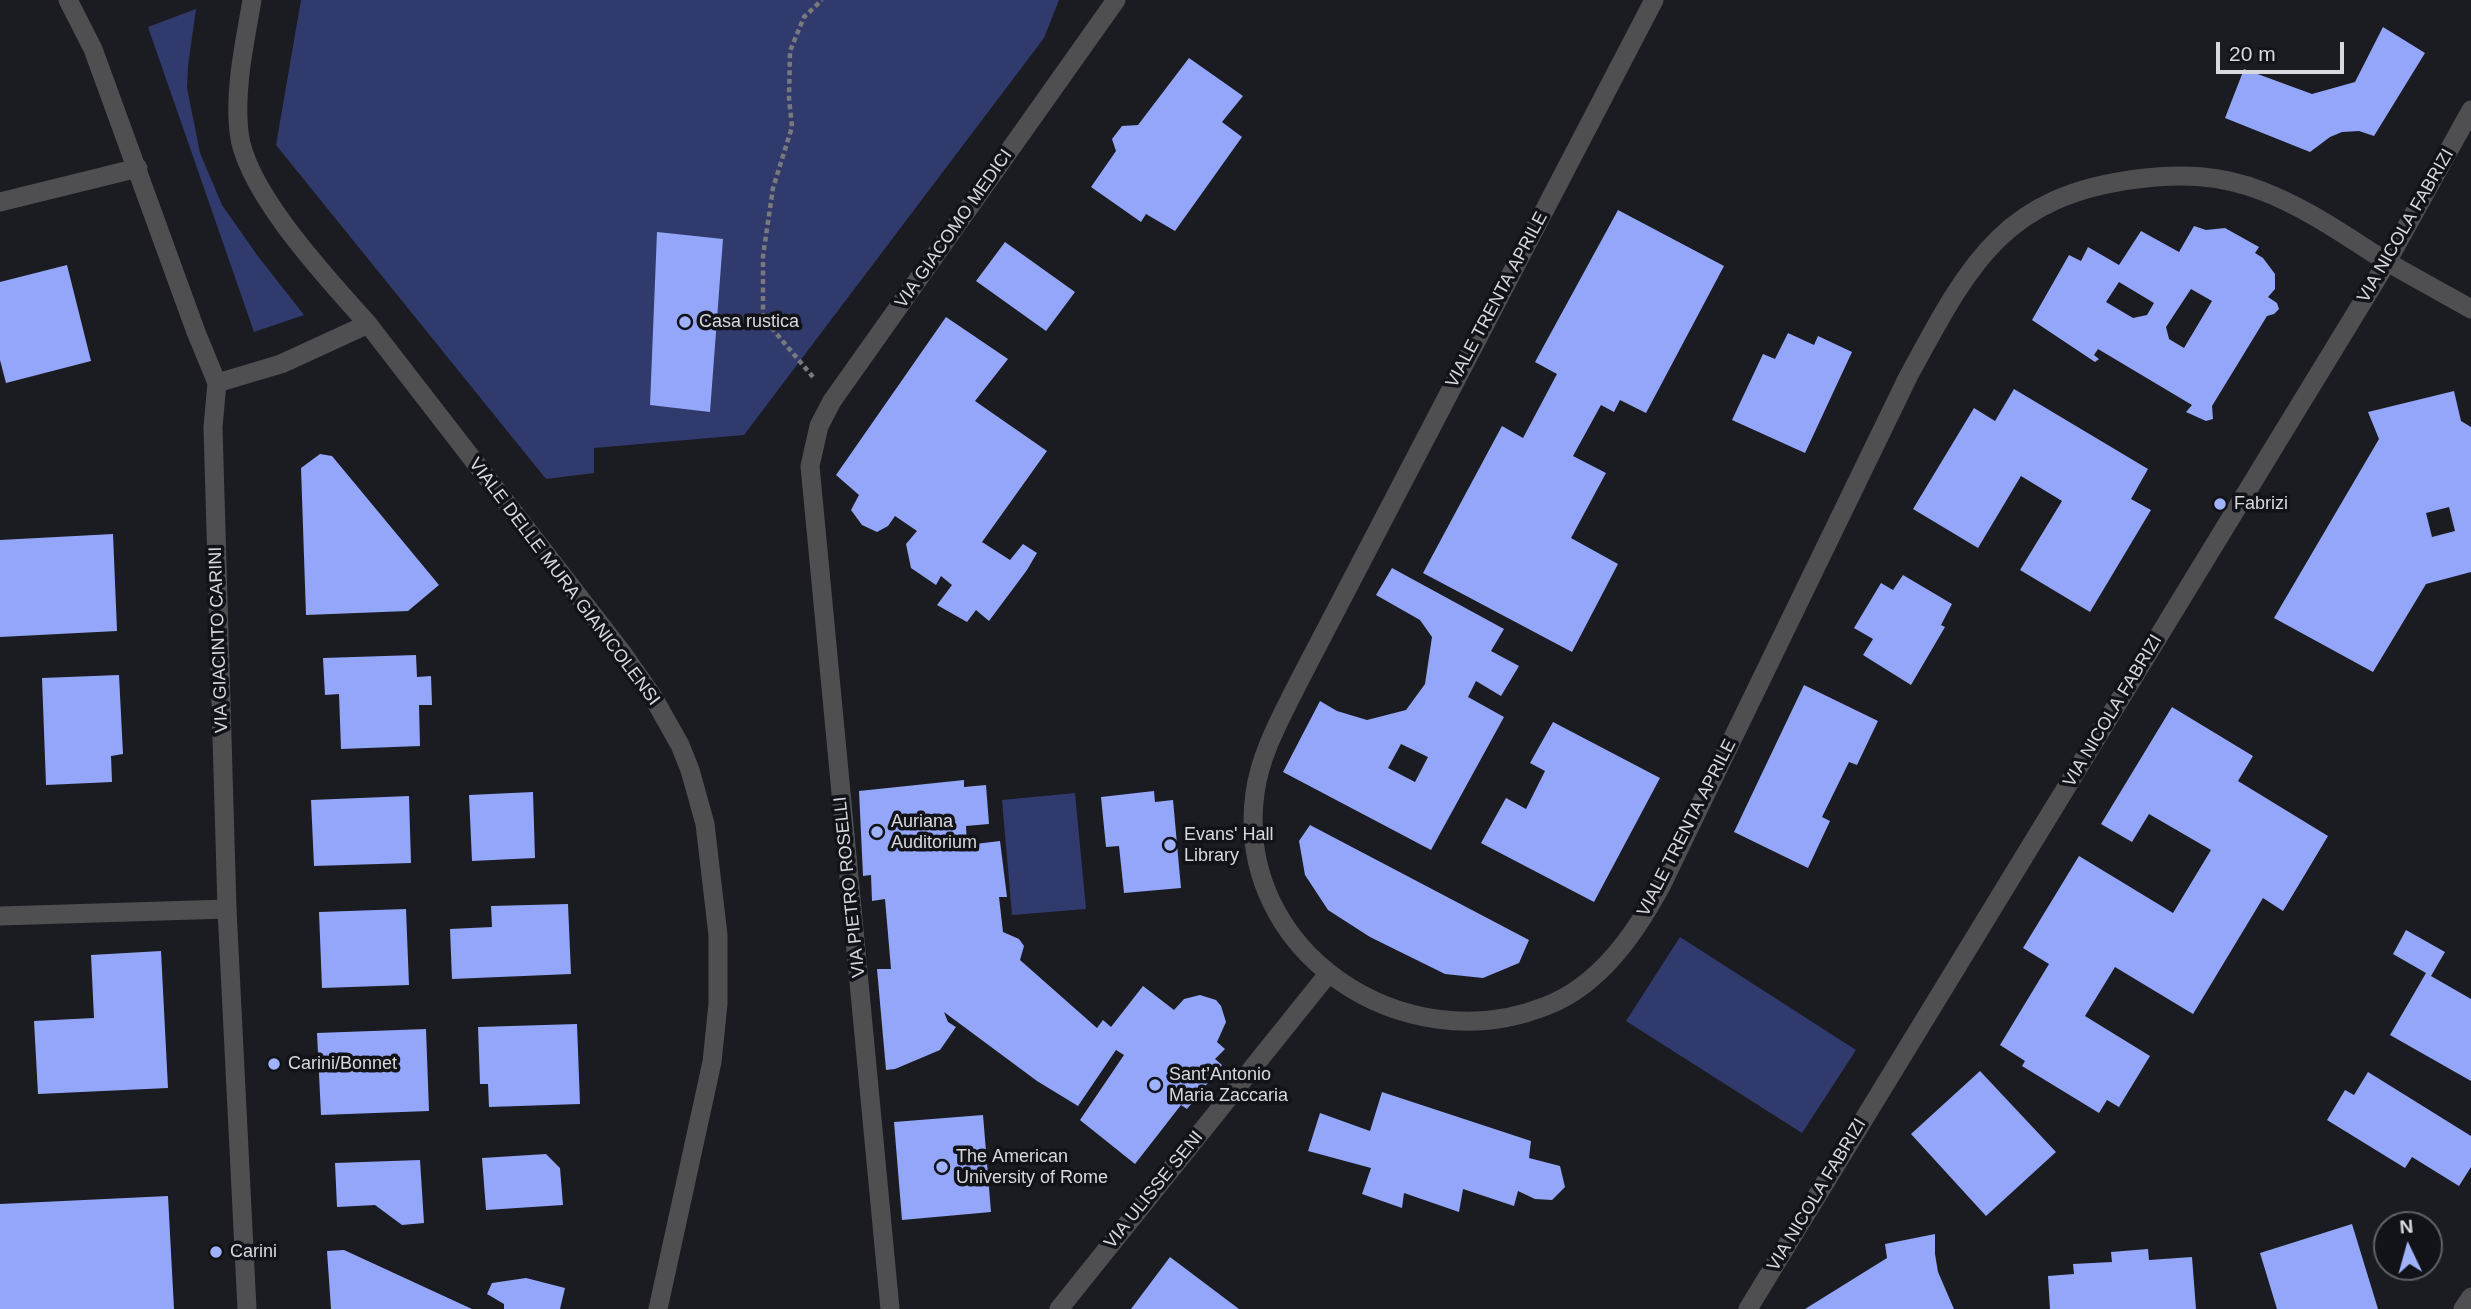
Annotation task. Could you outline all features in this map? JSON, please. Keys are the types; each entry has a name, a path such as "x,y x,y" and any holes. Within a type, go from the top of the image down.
{"street":[{"path":"68,0 85,0"},
{"name":"VIA GIACINTO CARINI","path":"68,0 93,49 217,383 213,427 227,909 247,1309"},
{"name":"VIALE DELLE MURA GIANICOLENSI","path":"252,0 242,56 238,110 243,153 249,170 283,221 368,324 621,651 653,697 690,769 705,824 709,855 718,935 718,1003 712,1062 659,1309"},
{"name":"VIA GIACOMO MEDICI","path":"810,466 819,426 832,401 1115,0"},
{"name":"VIALE TRENTA APRILE","path":"1654,0 1297,685 1271,738 1259,772 1253,810 1256,851 1264,888 1283,924 1309,957 1328,974 1374,999 1409,1013 1427,1019 1455,1021 1484,1020 1533,1010 1555,1002 1581,985 1618,952 1661,886 1883,427 1945,310 1985,252 2029,213 2063,196 2122,180 2173,174 2208,176 2264,191 2298,207 2387,262 2471,309"},
{"name":"VIA NICOLA FABRIZI","path":"1748,1309 2387,262 2471,110"},
{"path":"0,202 138,168"},
{"path":"217,383 281,363 368,324"},
{"name":"VIA PIETRO ROSELLI","path":"810,466 890,1309"},
{"path":"0,916 227,909"},
{"name":"VIA ULISSE SENI","path":"1059,1309 1328,974"},
{"path":"2463,1309 2471,1297"}],"path":[{"path":"807,369 763,314 762,256 772,188 792,127 789,97 790,51 804,17 822,0"}],"shaded area":[{"path":"301,0 1059,0 1044,38 744,435 594,448 594,473 546,479 276,145"},
{"path":"196,9 187,88 200,153 222,205 304,315 254,332 148,27"},
{"path":"1075,793 1086,909 1012,915 1002,800"},
{"path":"1680,937 1856,1050 1802,1133 1626,1021"}],"building":[{"path":"2383,27 2425,53 2374,136 2359,131 2342,132 2330,137 2310,152 2225,118 2244,69 2312,94 2355,82"},
{"path":"1189,58 1243,96 1222,122 1242,137 1175,231 1146,214 1141,222 1091,187 1116,151 1112,139 1122,126 1138,125"},
{"path":"1618,210 1724,266 1646,413 1620,400 1614,412 1601,405 1573,456 1606,473 1571,538 1618,564 1572,652 1423,573 1502,426 1523,438 1557,374 1535,362"},
{"path":"2194,226 2206,230 2225,228 2259,247 2255,253 2263,258 2275,274 2275,289 2268,297 2277,303 2279,309 2267,316 2212,406 2213,419 2206,421 2186,412 2192,405 2098,349 2094,355 2099,359 2095,362 2032,320 2069,255 2081,261 2088,247 2119,265 2141,231 2179,252","holes":["2119,282 2154,303 2147,315 2133,318 2106,302","2191,289 2212,301 2184,348 2169,339 2166,327"]},
{"name":"Casa rustica","path":"657,232 723,239 710,412 650,405"},
{"path":"1005,242 1075,292 1046,331 976,281"},
{"path":"67,265 91,361 6,383 0,360 0,282"},
{"path":"946,317 1008,359 975,401 1047,451 982,542 1010,560 1023,544 1037,553 989,621 976,610 967,622 937,605 952,585 941,576 936,585 911,568 906,544 917,531 895,516 888,526 877,532 862,525 851,510 859,495 836,475"},
{"path":"1788,333 1814,345 1818,336 1852,352 1805,453 1732,420 1763,354 1775,359"},
{"path":"2014,389 2148,469 2131,499 2151,510 2090,612 2020,570 2062,501 2021,476 1978,548 1913,509 1974,408 1995,421"},
{"path":"2454,391 2461,421 2471,427 2471,572 2426,584 2373,672 2274,618 2379,439 2368,412","holes":["2449,507 2455,531 2432,537 2426,513"]},
{"path":"320,454 332,456 439,585 408,611 306,615 301,468"},
{"path":"113,534 117,631 0,637 0,540"},
{"path":"1392,568 1504,629 1491,651 1519,666 1501,696 1476,681 1468,697 1504,717 1431,850 1283,772 1320,701 1337,711 1367,720 1406,710 1425,684 1432,637 1420,620 1376,595","holes":["1401,744 1428,757 1415,782 1388,768"]},
{"path":"1903,575 1952,604 1941,625 1945,627 1911,685 1863,655 1873,639 1854,628 1881,583 1893,590"},
{"path":"416,655 417,677 431,676 432,705 419,705 420,746 341,749 339,694 325,695 323,658"},
{"path":"119,675 123,754 111,756 112,782 46,785 42,678"},
{"path":"1804,685 1878,721 1857,765 1849,762 1822,817 1830,821 1808,868 1734,832"},
{"path":"2172,707 2253,756 2238,781 2328,836 2283,911 2263,898 2193,1014 2115,967 2085,1016 2150,1056 2119,1107 2107,1100 2099,1113 2022,1066 2025,1061 2000,1045 2049,964 2023,948 2079,856 2173,913 2211,850 2149,814 2132,842 2101,824"},
{"path":"1553,722 1660,778 1594,902 1481,843 1506,798 1526,809 1545,771 1530,763"},
{"path":"964,780 964,787 986,785 989,824 966,826 967,845 1000,841 1007,897 999,897 1003,932 1019,939 1024,946 1020,960 1097,1028 1103,1020 1111,1027 1143,986 1174,1010 1184,999 1200,995 1216,1000 1221,1006 1226,1022 1217,1042 1225,1049 1215,1059 1222,1065 1187,1109 1181,1105 1135,1164 1080,1120 1124,1055 1116,1050 1078,1106 1037,1081 944,1012 948,1022 956,1027 940,1050 895,1069 886,1070 877,969 891,969 885,899 872,901 871,875 863,876 859,791"},
{"path":"1154,791 1155,802 1173,800 1181,888 1124,893 1119,846 1106,847 1101,797"},
{"path":"533,792 535,858 472,861 469,795"},
{"path":"409,796 411,863 314,866 311,800"},
{"path":"1310,825 1529,940 1519,963 1483,978 1445,974 1370,937 1328,910 1305,875 1299,841"},
{"path":"568,904 571,974 452,979 450,929 492,927 491,906"},
{"path":"406,909 409,985 322,988 319,912"},
{"path":"2406,930 2445,952 2431,976 2471,999 2471,1081 2390,1035 2426,973 2393,954"},
{"path":"161,951 168,1088 38,1094 34,1021 94,1018 91,955"},
{"path":"577,1024 580,1104 489,1107 488,1084 480,1084 478,1027"},
{"path":"426,1029 429,1111 321,1115 317,1033"},
{"path":"1980,1071 2056,1152 1986,1216 1911,1134"},
{"path":"2368,1072 2471,1136 2471,1167 2459,1186 2412,1157 2405,1168 2327,1120 2345,1090 2354,1095"},
{"path":"1382,1092 1531,1141 1529,1158 1560,1166 1565,1187 1552,1200 1535,1199 1518,1191 1514,1206 1463,1189 1459,1212 1404,1193 1402,1208 1362,1194 1371,1168 1308,1151 1320,1113 1370,1131"},
{"name":"The American University of Rome","path":"983,1115 991,1212 902,1220 894,1122"},
{"path":"546,1154 560,1168 563,1205 486,1210 482,1158"},
{"path":"420,1160 424,1223 402,1225 375,1205 337,1207 335,1163"},
{"path":"168,1196 174,1309 0,1309 0,1204"},
{"path":"2352,1224 2378,1309 2277,1309 2260,1253"},
{"path":"1935,1234 1938,1272 1954,1309 1805,1309 1887,1258 1885,1244"},
{"path":"2148,1249 2149,1260 2192,1257 2196,1309 2050,1309 2048,1276 2074,1274 2073,1264 2112,1262 2111,1252"},
{"path":"344,1250 472,1309 331,1309 327,1251"},
{"path":"1170,1257 1239,1309 1131,1309"},
{"path":"526,1278 565,1288 560,1309 504,1309 504,1304 487,1294 492,1283"}],"place":[{"name":"Casa rustica","path":"685,322"},
{"name":"Fabrizi","path":"2220,504"},
{"name":"Auriana Auditorium","path":"877,832"},
{"name":"Evans' Hall Library","path":"1170,845"},
{"name":"Carini/Bonnet","path":"274,1064"},
{"name":"Sant’Antonio Maria Zaccaria","path":"1155,1085"},
{"name":"The American University of Rome","path":"942,1167"},
{"name":"Carini","path":"216,1252"}]}
